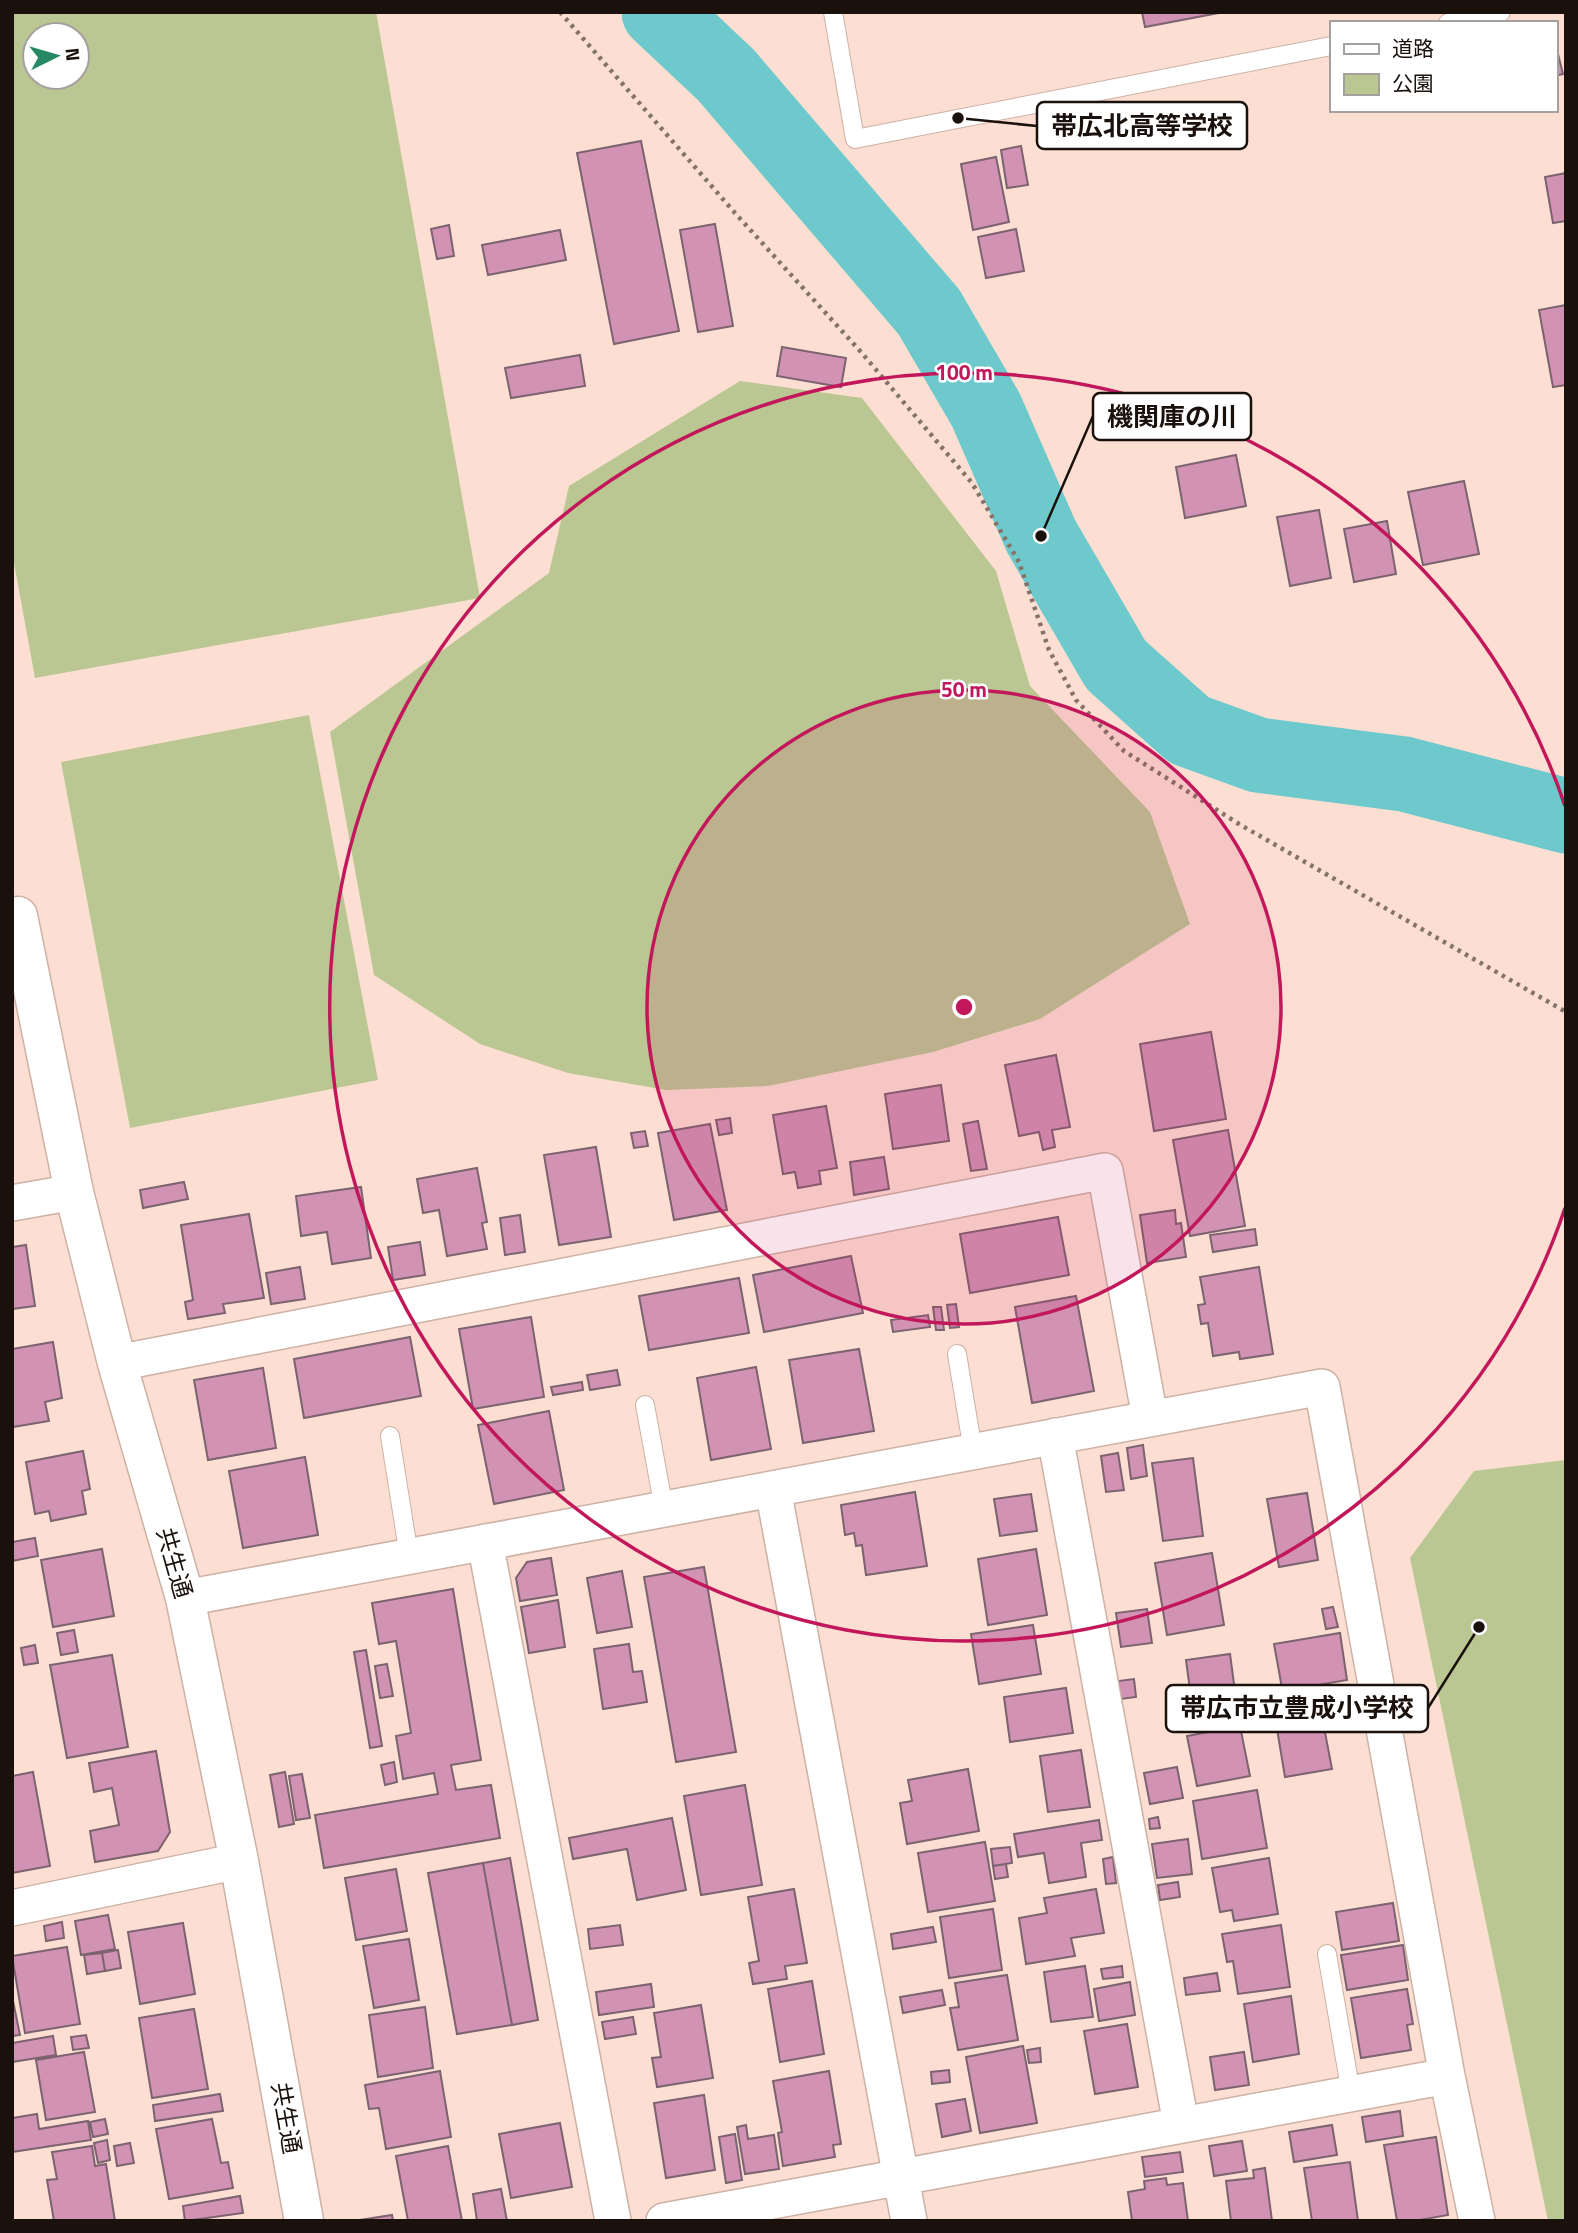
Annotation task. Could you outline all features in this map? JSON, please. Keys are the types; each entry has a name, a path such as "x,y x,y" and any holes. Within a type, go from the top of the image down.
{"street":[{"name":"共生通","path":"12,918 18,916 74,1192 117,1363 184,1598 239,1861 304,2221"},
{"path":"117,1363 1105,1171 1150,1418"},
{"path":"12,1203 74,1192"},
{"path":"184,1598 1322,1387 1447,2076 1477,2221"},
{"path":"1055,1436 1181,2124"},
{"path":"773,1489 909,2221"},
{"path":"485,1542 613,2221"},
{"path":"12,1908 239,1861"},
{"path":"664,2221 1447,2076"}],"lane":[{"path":"833,12 855,139 1330,46"},
{"path":"1458,21 1501,12"},
{"path":"957,1354 973,1451"},
{"path":"645,1405 664,1508"},
{"path":"390,1436 409,1556"},
{"path":"1327,1954 1352,2093"}],"path":[{"path":"559,12 861,352 972,483 1019,562 1049,650 1076,700 1124,751 1239,824 1566,1012"}],"green space":[{"path":"12,12 376,12 480,598 35,678 12,552"},
{"path":"740,381 862,398 996,571 1030,686 1150,812 1190,924 1040,1019 933,1052 768,1086 666,1090 568,1073 480,1044 374,975 330,732 549,573 569,486"},
{"path":"309,715 378,1080 130,1128 61,762"},
{"path":"1566,1460 1566,2221 1548,2221 1410,1558 1474,1471"}],"building":[{"path":"1142,12 1224,12 1145,27"},
{"path":"1557,50 1563,74 1557,76"},
{"path":"641,141 679,331 614,344 577,153"},
{"path":"1021,146 1028,185 1007,188 1001,150"},
{"path":"996,157 1009,222 973,230 961,164"},
{"path":"1566,173 1566,221 1553,223 1545,177"},
{"path":"715,224 733,326 698,332 680,230"},
{"path":"449,225 454,256 437,259 431,229"},
{"path":"1016,229 1024,271 986,278 978,237"},
{"path":"560,230 566,260 488,275 482,245"},
{"path":"1566,305 1566,385 1553,387 1539,310"},
{"path":"782,347 846,358 841,387 777,376"},
{"path":"580,355 585,386 511,398 505,368"},
{"path":"1236,455 1246,506 1185,518 1176,467"},
{"path":"1464,481 1479,554 1423,565 1408,492"},
{"path":"1319,510 1331,578 1290,586 1277,517"},
{"path":"1387,521 1396,574 1354,582 1344,529"},
{"path":"1211,1032 1226,1119 1154,1131 1140,1044"},
{"path":"1056,1055 1070,1127 1052,1130 1055,1147 1043,1150 1039,1132 1019,1136 1005,1065"},
{"path":"941,1085 949,1141 893,1149 885,1094"},
{"path":"826,1106 837,1168 819,1171 821,1184 798,1188 795,1172 783,1174 773,1115"},
{"path":"730,1118 732,1133 719,1135 716,1120"},
{"path":"978,1121 987,1169 971,1171 963,1124"},
{"path":"710,1124 727,1210 674,1220 658,1133"},
{"path":"1228,1130 1245,1226 1190,1236 1173,1140"},
{"path":"645,1131 648,1146 634,1148 631,1133"},
{"path":"596,1147 611,1237 559,1245 544,1155"},
{"path":"884,1157 889,1189 854,1195 850,1162"},
{"path":"477,1168 487,1222 482,1223 487,1249 447,1256 439,1210 423,1213 417,1179"},
{"path":"184,1182 188,1199 143,1208 140,1190"},
{"path":"361,1187 371,1258 332,1264 327,1232 301,1236 296,1196"},
{"path":"1175,1210 1176,1224 1181,1223 1186,1257 1147,1263 1140,1215"},
{"path":"249,1214 264,1298 223,1304 225,1313 188,1319 185,1302 193,1300 181,1225"},
{"path":"520,1215 525,1252 505,1255 500,1218"},
{"path":"1058,1217 1069,1275 970,1293 960,1234"},
{"path":"1255,1229 1257,1245 1213,1252 1210,1235"},
{"path":"420,1242 425,1275 393,1280 388,1247"},
{"path":"26,1245 35,1306 12,1309 12,1247"},
{"path":"851,1256 863,1313 764,1332 753,1275"},
{"path":"300,1267 305,1299 271,1304 266,1273"},
{"path":"1259,1267 1273,1354 1240,1359 1239,1352 1213,1356 1208,1323 1201,1324 1198,1305 1205,1304 1200,1277"},
{"path":"739,1278 749,1333 649,1350 639,1296"},
{"path":"1076,1296 1094,1391 1032,1403 1015,1307"},
{"path":"956,1304 959,1327 950,1328 947,1305"},
{"path":"933,1307 941,1307 944,1330 936,1330"},
{"path":"928,1315 930,1327 893,1332 891,1320"},
{"path":"531,1317 544,1397 473,1409 459,1329"},
{"path":"410,1337 421,1396 304,1418 294,1359"},
{"path":"53,1342 62,1398 45,1402 49,1421 13,1427 12,1349"},
{"path":"859,1349 874,1431 803,1443 789,1360"},
{"path":"756,1367 771,1449 711,1460 697,1378"},
{"path":"263,1368 276,1448 208,1460 194,1380"},
{"path":"617,1370 620,1385 590,1390 587,1375"},
{"path":"582,1382 583,1390 553,1395 551,1387"},
{"path":"549,1411 564,1490 494,1504 478,1425"},
{"path":"1143,1445 1147,1476 1131,1479 1127,1448"},
{"path":"83,1451 90,1489 82,1491 86,1514 51,1521 49,1511 35,1514 26,1462"},
{"path":"1118,1453 1124,1490 1106,1492 1101,1456"},
{"path":"305,1457 318,1535 243,1548 229,1471"},
{"path":"1193,1458 1203,1536 1163,1541 1152,1463"},
{"path":"915,1492 927,1566 866,1575 862,1545 856,1546 854,1533 845,1535 841,1505"},
{"path":"1307,1493 1318,1560 1279,1567 1267,1499"},
{"path":"1031,1494 1037,1531 1000,1536 994,1499"},
{"path":"35,1538 38,1556 12,1561 12,1542"},
{"path":"102,1549 114,1616 53,1627 41,1560"},
{"path":"1036,1549 1047,1615 988,1625 978,1559"},
{"path":"1212,1553 1224,1625 1167,1635 1155,1563"},
{"path":"551,1558 557,1595 520,1601 516,1578 527,1562"},
{"path":"704,1567 736,1752 676,1762 644,1577"},
{"path":"622,1571 632,1627 597,1633 587,1578"},
{"path":"453,1589 481,1760 451,1765 456,1790 491,1785 500,1838 324,1868 315,1815 438,1794 434,1773 403,1779 396,1736 411,1733 396,1641 379,1644 372,1603"},
{"path":"558,1600 565,1647 529,1653 521,1607"},
{"path":"1333,1607 1338,1627 1326,1629 1322,1609"},
{"path":"1147,1609 1152,1643 1121,1647 1116,1613"},
{"path":"1033,1625 1041,1674 979,1684 971,1634"},
{"path":"74,1630 78,1652 61,1655 57,1633"},
{"path":"1340,1633 1347,1680 1300,1688 1301,1696 1284,1699 1274,1644"},
{"path":"629,1644 633,1672 642,1671 647,1702 603,1709 594,1649"},
{"path":"35,1645 38,1663 24,1665 21,1648"},
{"path":"366,1650 382,1746 370,1748 354,1652"},
{"path":"1230,1654 1238,1714 1194,1720 1186,1660"},
{"path":"112,1655 128,1747 67,1758 50,1665"},
{"path":"387,1664 393,1696 380,1698 375,1666"},
{"path":"1134,1679 1136,1697 1121,1699 1118,1681"},
{"path":"1066,1688 1073,1733 1010,1742 1004,1697"},
{"path":"1323,1722 1332,1769 1285,1777 1277,1729"},
{"path":"1240,1726 1250,1776 1197,1786 1187,1736"},
{"path":"1081,1750 1090,1807 1048,1812 1040,1756"},
{"path":"156,1751 170,1832 158,1851 95,1862 90,1831 119,1825 112,1788 94,1792 89,1763"},
{"path":"394,1762 397,1782 385,1785 381,1765"},
{"path":"1177,1767 1183,1798 1150,1804 1144,1773"},
{"path":"968,1769 979,1831 907,1844 900,1803 912,1801 908,1780"},
{"path":"33,1772 50,1866 12,1873 12,1776"},
{"path":"285,1772 294,1824 279,1827 270,1775"},
{"path":"302,1774 310,1818 296,1820 289,1776"},
{"path":"745,1785 762,1885 701,1895 684,1796"},
{"path":"1257,1790 1267,1848 1202,1859 1193,1801"},
{"path":"1158,1817 1160,1828 1150,1829 1149,1819"},
{"path":"672,1818 686,1890 637,1900 627,1849 573,1859 569,1838"},
{"path":"1099,1820 1102,1840 1081,1843 1086,1877 1049,1883 1044,1853 1018,1857 1014,1834"},
{"path":"1188,1839 1192,1874 1157,1878 1152,1844"},
{"path":"985,1842 995,1901 928,1912 918,1853"},
{"path":"1010,1847 1012,1863 993,1866 991,1849"},
{"path":"1113,1857 1116,1883 1106,1884 1103,1859"},
{"path":"510,1858 538,2020 512,2025 483,1863"},
{"path":"1269,1858 1278,1914 1234,1921 1232,1910 1220,1912 1212,1868"},
{"path":"483,1863 512,2025 457,2034 428,1873"},
{"path":"1006,1864 1008,1877 995,1879 993,1866"},
{"path":"396,1869 407,1931 356,1940 345,1878"},
{"path":"1178,1882 1180,1897 1160,1900 1158,1885"},
{"path":"794,1889 807,1963 785,1966 787,1979 753,1984 749,1963 759,1961 748,1897"},
{"path":"1096,1889 1104,1933 1071,1938 1075,1956 1026,1964 1019,1918 1047,1913 1044,1898"},
{"path":"1393,1903 1399,1941 1342,1950 1336,1912"},
{"path":"993,1909 1002,1970 949,1978 940,1917"},
{"path":"108,1915 115,1949 81,1955 75,1921"},
{"path":"62,1922 64,1938 46,1941 44,1926"},
{"path":"183,1923 195,1994 140,2004 128,1932"},
{"path":"620,1925 623,1945 590,1949 588,1929"},
{"path":"1281,1925 1290,1987 1238,1994 1233,1961 1227,1962 1222,1934"},
{"path":"933,1927 936,1942 893,1949 891,1934"},
{"path":"409,1939 419,2000 374,2008 363,1946"},
{"path":"1403,1945 1408,1980 1347,1990 1341,1955"},
{"path":"67,1947 80,2024 25,2033 12,1956"},
{"path":"118,1950 121,1968 105,1971 102,1953"},
{"path":"102,1953 105,1971 87,1974 84,1955"},
{"path":"1085,1966 1093,2017 1051,2022 1044,1972"},
{"path":"1122,1966 1123,1977 1103,1979 1101,1969"},
{"path":"1217,1973 1220,1991 1186,1995 1184,1978"},
{"path":"1007,1975 1018,2040 958,2050 950,2008 959,2007 955,1983"},
{"path":"812,1981 824,2054 780,2062 768,1989"},
{"path":"1130,1982 1135,2015 1099,2021 1094,1989"},
{"path":"651,1984 654,2007 599,2015 596,1992"},
{"path":"1407,1989 1413,2024 1407,2025 1411,2050 1361,2058 1351,1998"},
{"path":"942,1990 945,2005 903,2013 900,1997"},
{"path":"12,1996 20,2035 12,2036"},
{"path":"1291,1996 1299,2054 1253,2062 1244,2004"},
{"path":"701,2005 713,2078 657,2087 652,2058 661,2057 654,2013"},
{"path":"425,2007 433,2068 378,2077 369,2015"},
{"path":"194,2009 208,2089 152,2098 139,2018"},
{"path":"633,2017 636,2034 605,2039 602,2022"},
{"path":"1127,2024 1138,2087 1095,2094 1084,2031"},
{"path":"86,2035 89,2048 73,2050 71,2037"},
{"path":"53,2036 56,2055 12,2062 12,2043"},
{"path":"1023,2046 1037,2123 980,2133 966,2057"},
{"path":"1040,2048 1041,2062 1029,2063 1027,2050"},
{"path":"84,2052 95,2112 46,2120 36,2060"},
{"path":"1244,2052 1249,2085 1215,2090 1210,2057"},
{"path":"949,2070 950,2082 932,2084 931,2072"},
{"path":"440,2071 451,2137 386,2149 379,2108 369,2109 365,2085"},
{"path":"829,2071 841,2144 833,2145 835,2157 783,2166 778,2133 782,2132 773,2081"},
{"path":"220,2094 223,2111 155,2121 153,2105"},
{"path":"704,2095 715,2170 666,2178 654,2103"},
{"path":"965,2099 971,2131 942,2137 936,2104"},
{"path":"1400,2111 1403,2136 1366,2142 1362,2117"},
{"path":"37,2114 39,2129 88,2121 91,2140 12,2152 12,2118"},
{"path":"105,2119 108,2134 93,2137 90,2122"},
{"path":"212,2119 221,2163 228,2162 233,2188 169,2199 156,2129"},
{"path":"560,2123 572,2187 511,2198 499,2134"},
{"path":"746,2125 748,2139 774,2135 779,2169 745,2174 737,2127"},
{"path":"1332,2125 1337,2155 1294,2162 1289,2132"},
{"path":"735,2134 742,2180 726,2183 719,2137"},
{"path":"1436,2137 1448,2215 1397,2221 1384,2145"},
{"path":"107,2140 110,2160 98,2163 94,2143"},
{"path":"1242,2141 1247,2171 1214,2176 1209,2146"},
{"path":"130,2143 134,2163 117,2166 114,2146"},
{"path":"92,2146 95,2166 106,2164 115,2221 54,2221 47,2180 57,2179 52,2152"},
{"path":"448,2146 462,2221 408,2221 396,2156"},
{"path":"1180,2152 1183,2172 1145,2177 1142,2157"},
{"path":"1350,2162 1358,2221 1312,2221 1304,2168"},
{"path":"1265,2168 1272,2221 1231,2221 1226,2181 1254,2178 1253,2170"},
{"path":"1166,2178 1167,2185 1183,2183 1188,2221 1132,2221 1128,2192 1145,2189 1144,2181"},
{"path":"501,2189 507,2221 477,2221 473,2194"},
{"path":"240,2196 243,2213 185,2221 183,2206"},
{"path":"392,2215 393,2221 359,2221 359,2220"}],"waterway":[{"path":"659,12 726,75 929,312 986,410 1041,536 1116,665 1189,730 1258,755 1404,774 1566,816"}],"place":[{"name":"帯広北高等学校","path":"958,118"},
{"name":"機関庫の川","path":"1041,536"},
{"name":"帯広市立豊成小学校","path":"1479,1627"}]}
